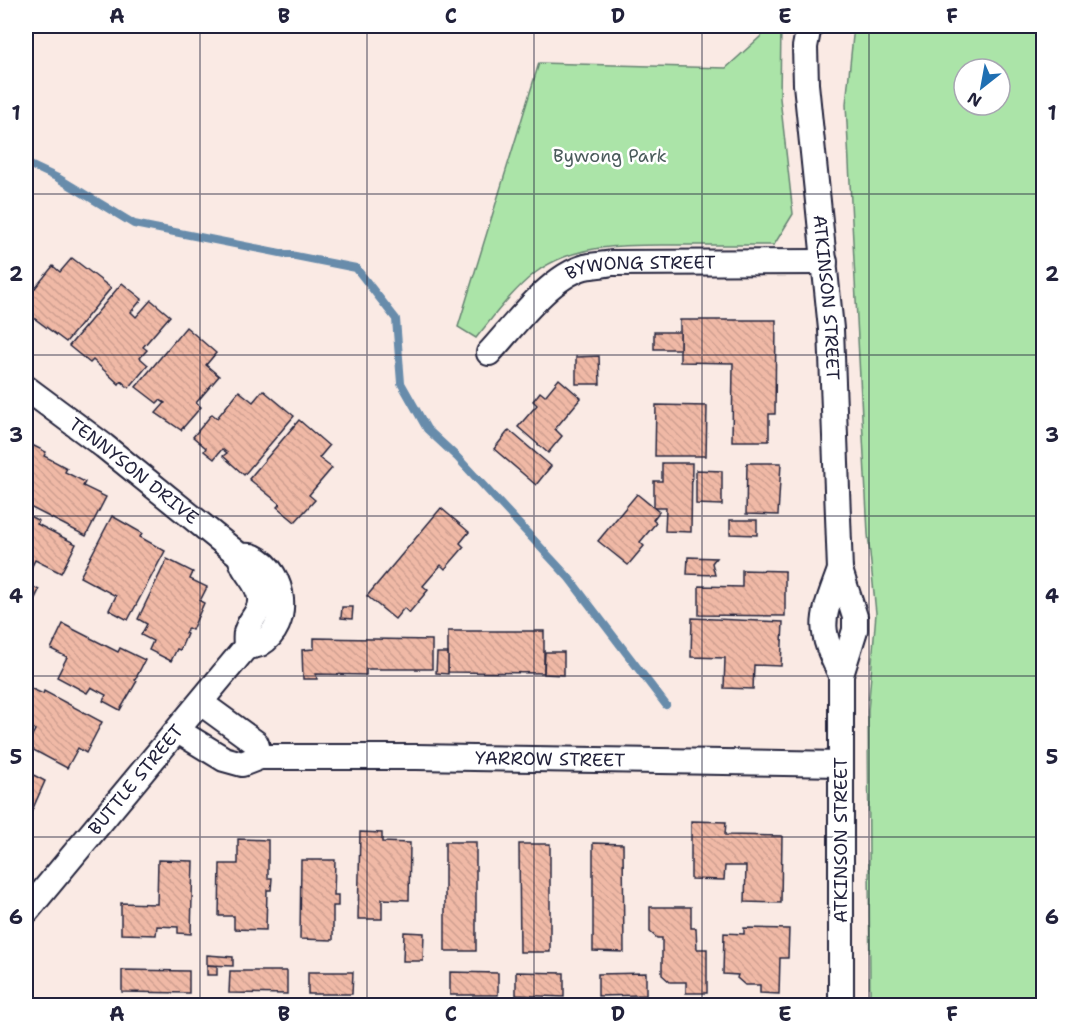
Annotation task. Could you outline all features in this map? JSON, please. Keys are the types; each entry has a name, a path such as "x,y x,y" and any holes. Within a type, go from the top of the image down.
{"street":[{"name":"ATKINSON STREET","path":"809,26 806,46 806,84 834,372 840,570 855,618 855,630 841,675 841,1005"},
{"name":"BYWONG STREET","path":"489,353 527,310 554,284 583,268 612,263 825,262"},
{"name":"TENNYSON DRIVE","path":"26,388 104,446 240,556 242,567 256,585 260,596 260,608 246,631 246,647"},
{"name":"BUTTLE STREET","path":"26,912 246,647"},
{"path":"201,703 256,743 260,757"},
{"name":"YARROW STREET","path":"177,731 224,759 242,764 260,757 424,757 842,764"}],"green space":[{"name":"Bywong Park","path":"772,26 781,26 780,98 793,214 774,245 627,245 588,250 569,255 535,273 511,296 476,338 458,327 539,63 726,68"},
{"path":"854,26 1043,26 1043,1005 870,1005 868,711 876,613 868,534 846,104"}],"building":[{"path":"72,258 111,288 66,342 26,312 26,299 53,266 60,272"},
{"path":"122,283 142,299 131,312 136,317 151,300 170,316 143,347 147,350 140,358 148,365 129,388 121,381 119,384 93,360 90,363 69,346"},
{"path":"680,320 776,320 775,414 769,414 769,441 732,441 733,363 680,362"},
{"path":"186,327 216,353 206,365 219,376 196,403 201,407 181,430 156,413 165,403 160,400 157,403 136,387"},
{"path":"654,332 680,332 680,349 654,349"},
{"path":"599,356 600,384 576,384 576,357"},
{"path":"559,379 581,398 555,429 562,436 548,453 518,427 537,405 533,401 540,392 545,396"},
{"path":"263,390 294,416 244,475 223,456 227,453 222,449 214,459 204,451 206,448 193,437 212,414 217,418 239,391 253,402"},
{"path":"656,405 707,406 706,456 655,456"},
{"path":"299,420 329,446 319,458 332,468 309,495 315,500 295,522 277,507 280,504 249,479"},
{"path":"509,430 551,466 536,485 494,449"},
{"path":"28,443 46,452 44,456 67,468 65,472 85,482 83,486 106,497 86,536 26,505 26,447"},
{"path":"662,463 692,463 691,532 665,531 666,508 654,508 654,481 662,481"},
{"path":"747,463 781,463 778,515 746,514"},
{"path":"696,470 722,471 722,505 696,504"},
{"path":"637,494 659,512 653,520 656,523 640,542 644,546 628,565 598,541"},
{"path":"441,508 469,532 460,543 464,547 445,569 441,565 423,586 428,590 409,613 404,608 395,619 367,596"},
{"path":"26,514 39,521 37,524 76,544 61,573 35,560 30,570 26,567"},
{"path":"112,516 142,533 140,537 165,551 128,620 109,610 116,596 80,577"},
{"path":"730,520 757,520 757,535 730,534"},
{"path":"688,557 716,558 712,563 715,575 687,574"},
{"path":"167,559 193,572 190,579 207,587 200,601 204,603 192,630 188,628 180,650 177,649 171,661 149,650 153,641 141,635 147,624 138,619"},
{"path":"742,570 785,571 785,616 699,615 699,586 742,587"},
{"path":"26,583 39,590 26,617"},
{"path":"342,607 353,607 352,619 341,618"},
{"path":"692,618 783,622 781,666 754,665 753,689 724,688 725,658 691,657"},
{"path":"63,624 118,652 120,648 145,660 135,680 137,681 120,710 103,701 106,695 91,687 87,693 57,677 67,657 51,649"},
{"path":"448,631 544,631 544,673 448,672"},
{"path":"314,638 432,640 432,669 366,669 366,675 316,674 317,679 303,679 302,650 314,649"},
{"path":"545,652 564,652 564,675 544,674"},
{"path":"437,653 448,653 448,674 436,673"},
{"path":"30,688 43,694 44,691 102,722 86,753 78,748 67,768 26,746 35,730 26,725 26,696"},
{"path":"26,771 45,781 26,824"},
{"path":"691,821 726,822 725,835 782,836 781,903 745,902 746,866 725,866 724,880 691,879"},
{"path":"360,832 382,833 382,842 410,843 409,900 382,899 382,919 358,919"},
{"path":"238,839 268,840 268,878 272,878 271,890 267,890 266,930 234,929 234,916 219,916 220,864 238,864"},
{"path":"445,842 476,842 476,951 445,951"},
{"path":"593,843 623,844 624,952 593,951"},
{"path":"519,844 550,844 550,952 520,952"},
{"path":"158,860 193,861 191,934 178,933 178,927 157,926 156,935 121,934 121,903 157,904"},
{"path":"301,860 335,860 334,895 338,895 338,906 333,906 333,940 300,939"},
{"path":"650,907 691,907 691,928 696,928 697,949 707,949 707,993 686,993 686,982 670,982 662,975 662,938 657,938 650,932"},
{"path":"744,928 789,929 788,958 780,958 779,994 760,993 760,985 745,985 737,978 738,975 723,974 724,933 744,934"},
{"path":"404,932 424,933 423,961 403,961"},
{"path":"207,955 233,957 233,966 207,965"},
{"path":"207,965 217,966 217,975 207,975"},
{"path":"122,970 189,971 189,993 122,992"},
{"path":"230,971 287,971 287,994 229,993"},
{"path":"308,972 353,972 352,994 308,994"},
{"path":"450,972 498,973 498,995 450,995"},
{"path":"516,972 564,973 564,997 516,995"},
{"path":"646,973 646,995 598,996 598,974"}],"waterway":[{"path":"26,163 58,178 134,224 356,268 396,319 401,383 427,429 457,457 569,578 666,705"}]}
